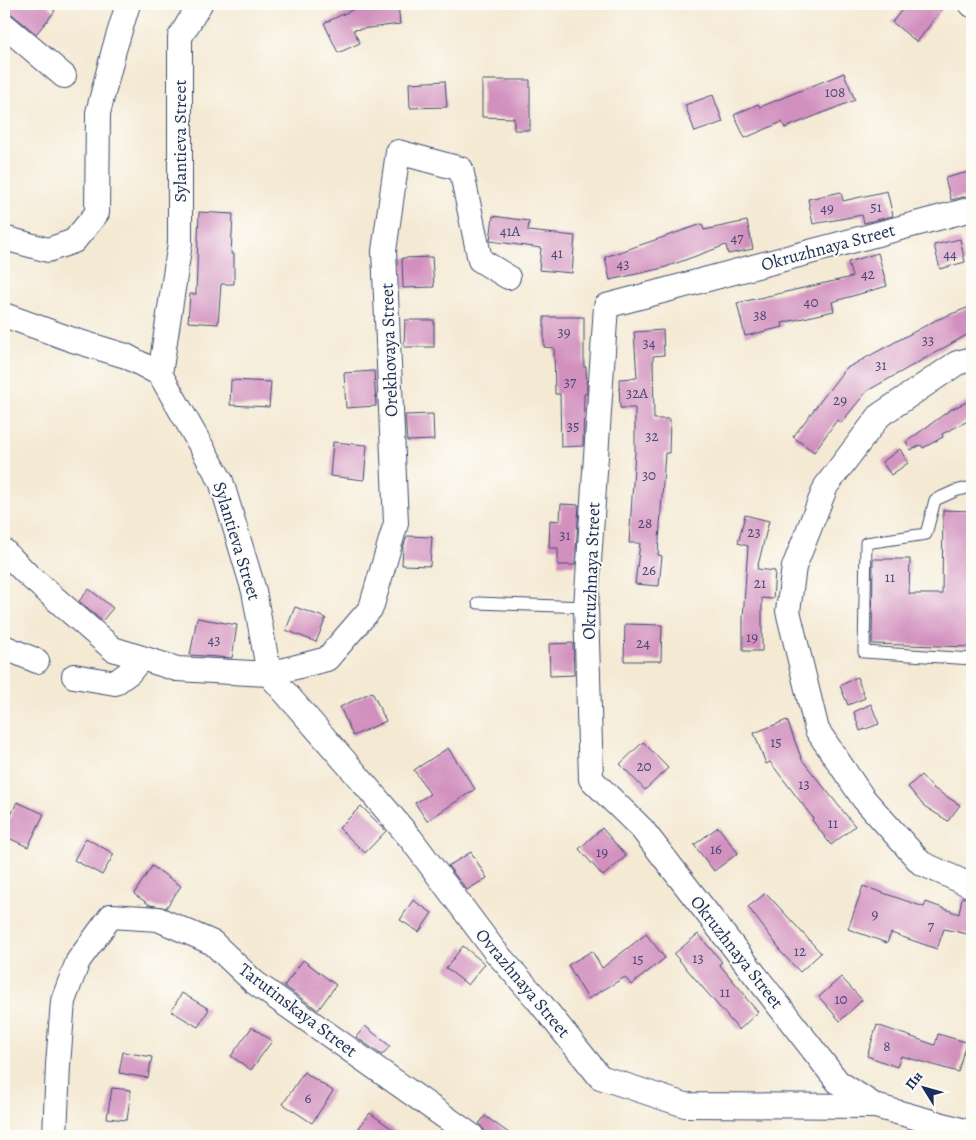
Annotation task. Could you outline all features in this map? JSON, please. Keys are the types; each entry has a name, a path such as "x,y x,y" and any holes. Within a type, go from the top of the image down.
{"street":[{"path":"4,238 48,250 74,241 97,213 98,113 128,4"},
{"name":"Sylantieva Street","path":"200,4 180,36 180,242 160,374 221,481 254,592 268,674"},
{"path":"4,26 64,76"},
{"name":"Orekhovaya Street","path":"268,674 327,659 371,608 396,522 384,250 398,152 460,169 480,260 508,277"},
{"name":"Okruzhnaya Street","path":"876,1106 838,1082 642,829 591,779 586,607 606,306 972,209"},
{"path":"4,316 126,356 160,374"},
{"path":"972,359 957,363 880,415 826,486 794,567 788,611 817,730 863,798 921,863 972,886"},
{"path":"4,551 27,574 113,649 177,669 268,674"},
{"path":"4,647 37,661"},
{"path":"74,676 116,683 130,672 141,658"},
{"name":"Ovrazhnaya Street","path":"268,674 350,766 411,839 494,950 537,999 600,1077 685,1106 876,1106"},
{"name":"Tarutinskaya Street","path":"55,1136 63,1001 78,961 111,916 158,920 213,943 254,982 472,1136"},
{"path":"876,1106 972,1133"}],"lane":[{"path":"972,487 955,491 935,500 926,534 866,542 864,652 972,659"},
{"path":"478,603 586,607"}],"building":[{"path":"4,4 46,4 55,11 36,34 13,15 4,11"},
{"path":"398,4 400,24 353,30 360,43 338,53 324,23 363,5"},
{"path":"907,4 946,4 917,42 892,22"},
{"path":"844,73 855,100 785,128 782,122 745,138 734,115 758,104 760,107"},
{"path":"482,80 530,80 530,130 514,130 514,118 482,117"},
{"path":"445,81 447,107 410,108 409,83"},
{"path":"713,95 723,122 695,132 685,105"},
{"path":"972,171 972,195 951,200 945,178"},
{"path":"887,191 893,216 864,223 862,215 813,224 808,199 841,192 843,201"},
{"path":"199,212 233,214 231,254 234,254 234,284 221,284 218,324 188,322 190,294 196,294"},
{"path":"493,216 529,221 528,231 575,236 572,273 539,270 541,248 490,241"},
{"path":"747,221 753,249 728,254 726,245 663,268 610,280 605,257 702,224 704,230"},
{"path":"960,239 965,262 940,269 934,245"},
{"path":"878,253 887,286 832,302 834,311 782,323 783,327 745,336 737,303 852,277 848,262"},
{"path":"432,257 434,287 403,288 402,258"},
{"path":"972,306 972,332 867,391 841,423 837,420 814,452 793,437 845,369 936,320"},
{"path":"544,317 584,317 584,367 586,367 587,392 584,394 583,446 561,447 560,394 555,394 554,348 544,347"},
{"path":"405,320 434,320 434,347 404,347"},
{"path":"663,330 664,355 653,356 654,419 670,419 669,453 665,453 658,555 662,556 659,586 635,584 640,543 629,543 635,452 635,408 620,408 619,379 637,378 634,332"},
{"path":"374,371 376,406 346,408 344,373"},
{"path":"231,380 271,382 269,407 230,405"},
{"path":"967,402 972,412 972,419 942,434 943,437 923,448 921,445 911,450 906,442 950,410"},
{"path":"433,414 434,440 407,441 405,415"},
{"path":"333,442 367,445 364,480 330,476"},
{"path":"900,449 908,463 891,475 882,462"},
{"path":"561,504 579,505 575,565 558,565 558,548 549,548 550,520 560,521"},
{"path":"943,510 972,511 972,647 872,644 873,559 910,559 909,594 942,594"},
{"path":"745,515 769,521 757,569 775,571 773,599 762,598 762,651 743,651 743,618 748,546 738,543"},
{"path":"407,536 432,537 430,566 402,565 403,548"},
{"path":"89,589 113,608 102,621 79,601"},
{"path":"295,607 326,618 316,642 286,630"},
{"path":"197,618 237,625 232,658 190,655"},
{"path":"625,624 662,625 661,661 624,661"},
{"path":"573,643 574,675 550,676 549,644"},
{"path":"857,677 865,698 848,705 840,686"},
{"path":"372,692 386,721 353,736 340,707"},
{"path":"871,704 879,724 860,731 854,712"},
{"path":"787,720 802,760 855,826 831,845 770,762 766,764 754,733"},
{"path":"643,742 668,768 645,790 620,764"},
{"path":"448,748 475,789 427,821 415,803 430,794 414,770"},
{"path":"921,775 933,788 960,805 948,821 924,806 908,787"},
{"path":"17,802 44,814 28,847 4,836 4,831"},
{"path":"361,806 386,831 365,853 339,828"},
{"path":"718,827 738,853 714,871 694,845"},
{"path":"602,828 626,856 603,876 579,849"},
{"path":"86,838 114,854 102,875 74,860"},
{"path":"471,852 487,878 467,890 448,866"},
{"path":"152,866 181,886 166,908 150,905 134,894"},
{"path":"863,886 924,907 926,902 959,914 962,897 972,900 972,935 944,929 937,949 891,933 887,943 848,929"},
{"path":"766,893 821,953 800,972 779,950 748,907"},
{"path":"413,900 432,913 419,932 400,920"},
{"path":"646,934 665,958 631,985 625,977 588,999 568,965 592,951 602,968"},
{"path":"698,934 722,962 719,964 758,1012 739,1030 674,954"},
{"path":"463,946 485,964 468,985 446,968"},
{"path":"303,960 336,985 318,1010 284,986"},
{"path":"841,977 862,1000 840,1021 819,997"},
{"path":"182,993 209,1009 198,1027 171,1011"},
{"path":"877,1025 935,1045 938,1034 966,1042 958,1072 901,1056 897,1067 867,1056"},
{"path":"365,1026 390,1046 382,1055 356,1037"},
{"path":"252,1027 272,1041 251,1070 231,1056"},
{"path":"123,1052 152,1057 148,1078 119,1073"},
{"path":"304,1072 333,1091 312,1123 283,1104"},
{"path":"112,1088 131,1090 127,1120 107,1118"},
{"path":"370,1113 402,1136 353,1136"},
{"path":"485,1116 513,1136 486,1136 479,1124"}]}
